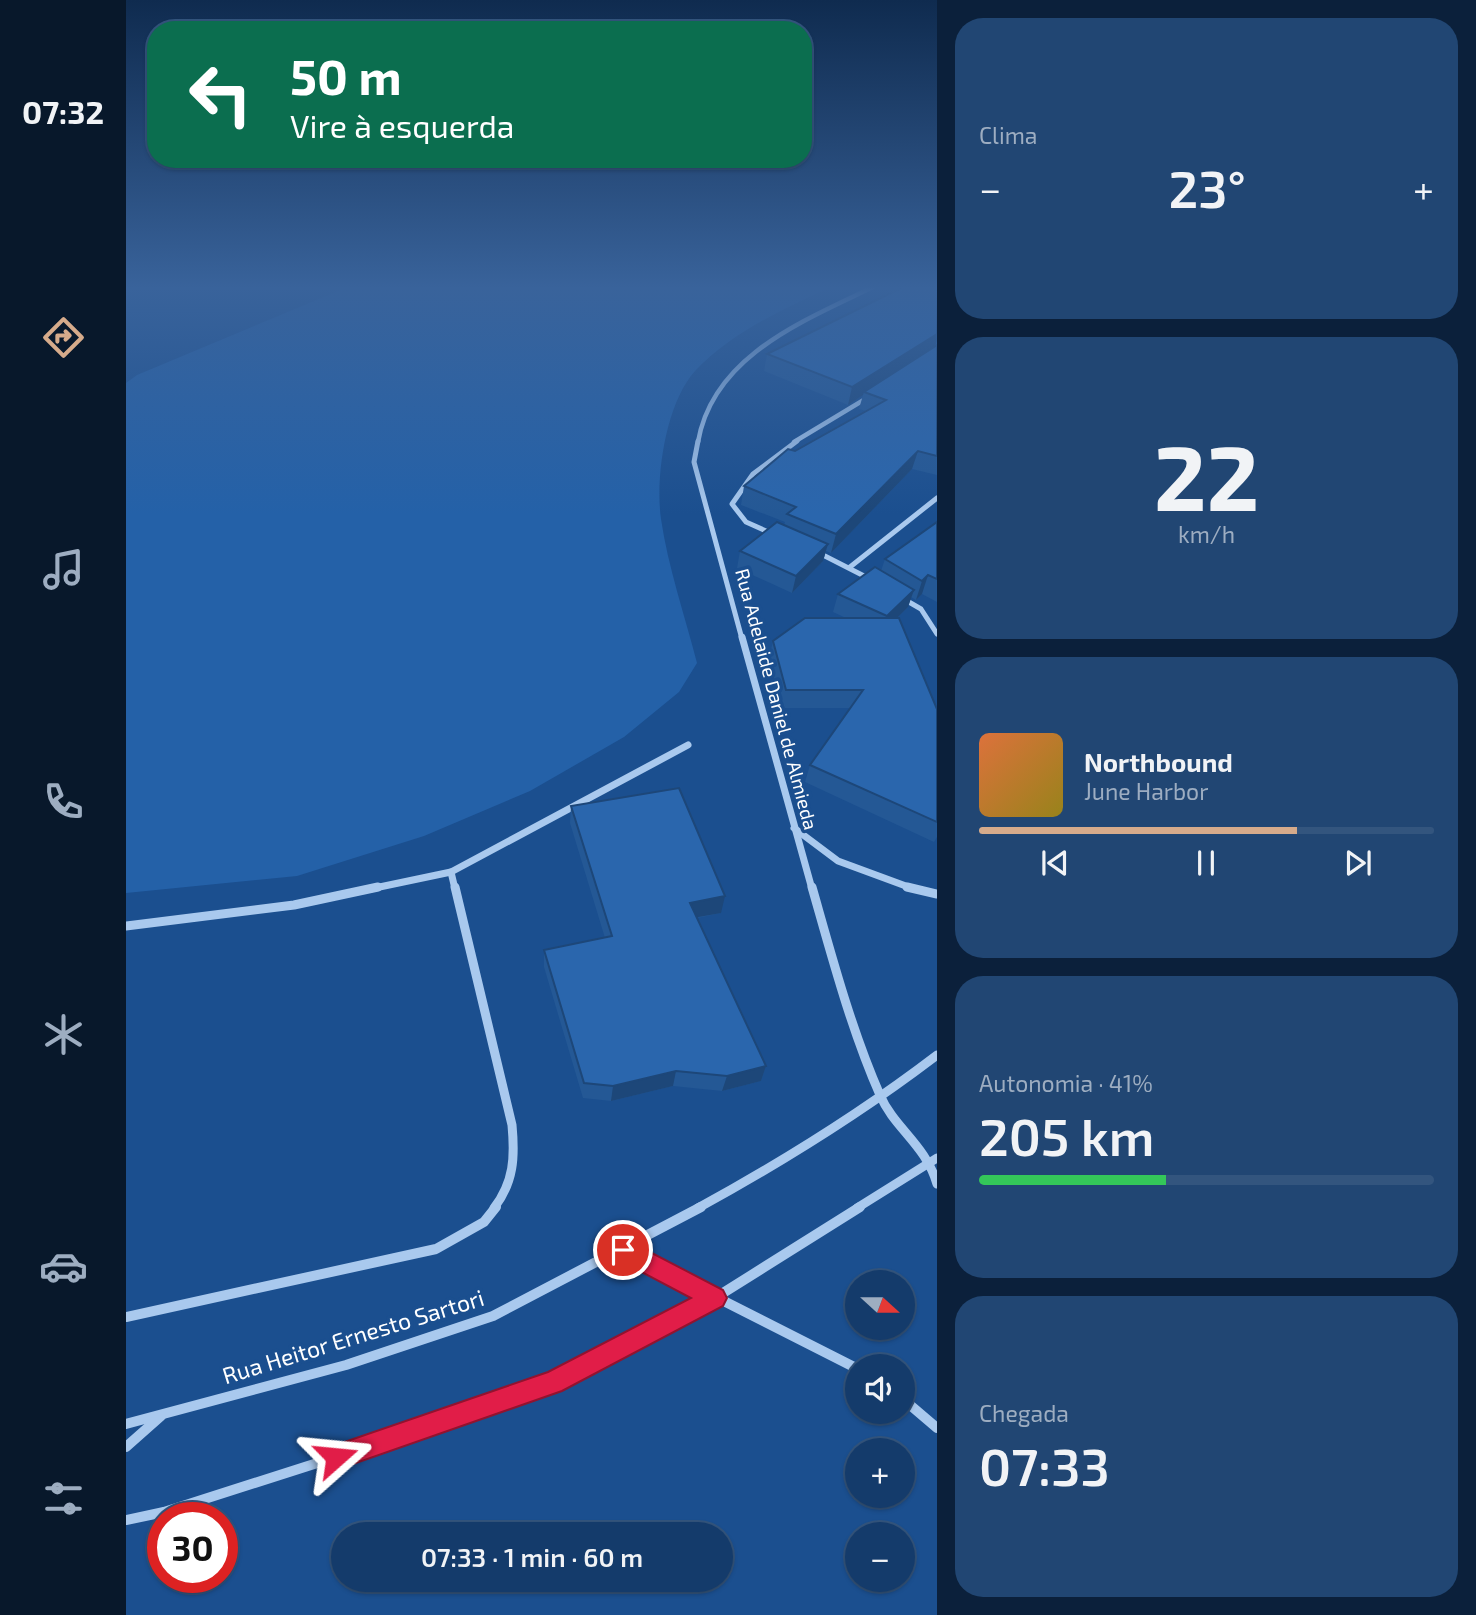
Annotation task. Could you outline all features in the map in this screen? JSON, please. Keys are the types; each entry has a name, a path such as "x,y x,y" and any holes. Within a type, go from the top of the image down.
{"street":[{"name":"Rua Adelaide Daniel de Almieda","path":"744,362 724,381 702,420 694,462 794,828 837,973 881,1098 934,1161 937,1184"},
{"path":"781,537 747,522 732,504 736,490 768,462 869,396"},
{"path":"849,567 937,498"},
{"path":"815,552 873,581"},
{"path":"897,595 921,609 937,634"},
{"path":"126,926 294,905 451,873 688,745"},
{"path":"794,828 838,861 909,888 937,894"},
{"path":"126,1317 436,1249 484,1222 506,1193 515,1158 512,1125 451,873"},
{"name":"Rua Heitor Ernesto Sartori","path":"126,1424 346,1365 493,1316 623,1250 786,1160 881,1098 937,1055"},
{"path":"126,1520 164,1512 361,1449 553,1383 715,1298 934,1161"},
{"path":"623,1250 845,1362"},
{"path":"915,1409 937,1428"},
{"name":"Rua Heitor Ernesto Sartori","path":"126,1447 162,1415"}],"shaded area":[{"path":"167,362 704,362 685,385 670,421 661,462 660,483 661,519 668,555 697,663 679,692 624,737 530,791 424,836 297,876 126,893 126,383 137,375"}],"building":[{"path":"789,362 892,362 852,387"},
{"path":"910,362 937,362 937,456 918,451 836,534 787,514 796,507 744,486 788,449 795,451 886,400 864,392"},
{"path":"777,522 828,544 796,576 740,551"},
{"path":"937,522 937,579 928,575 922,581 885,559"},
{"path":"875,567 914,590 887,616 838,594"},
{"path":"805,618 899,618 937,709 937,822 810,765 863,690 786,690 773,641"},
{"path":"679,788 725,896 690,903 766,1066 727,1076 676,1071 613,1086 584,1083 544,950 612,936 571,806"}],"route":[{"path":"336,1457 553,1383 715,1298 623,1250"}]}
